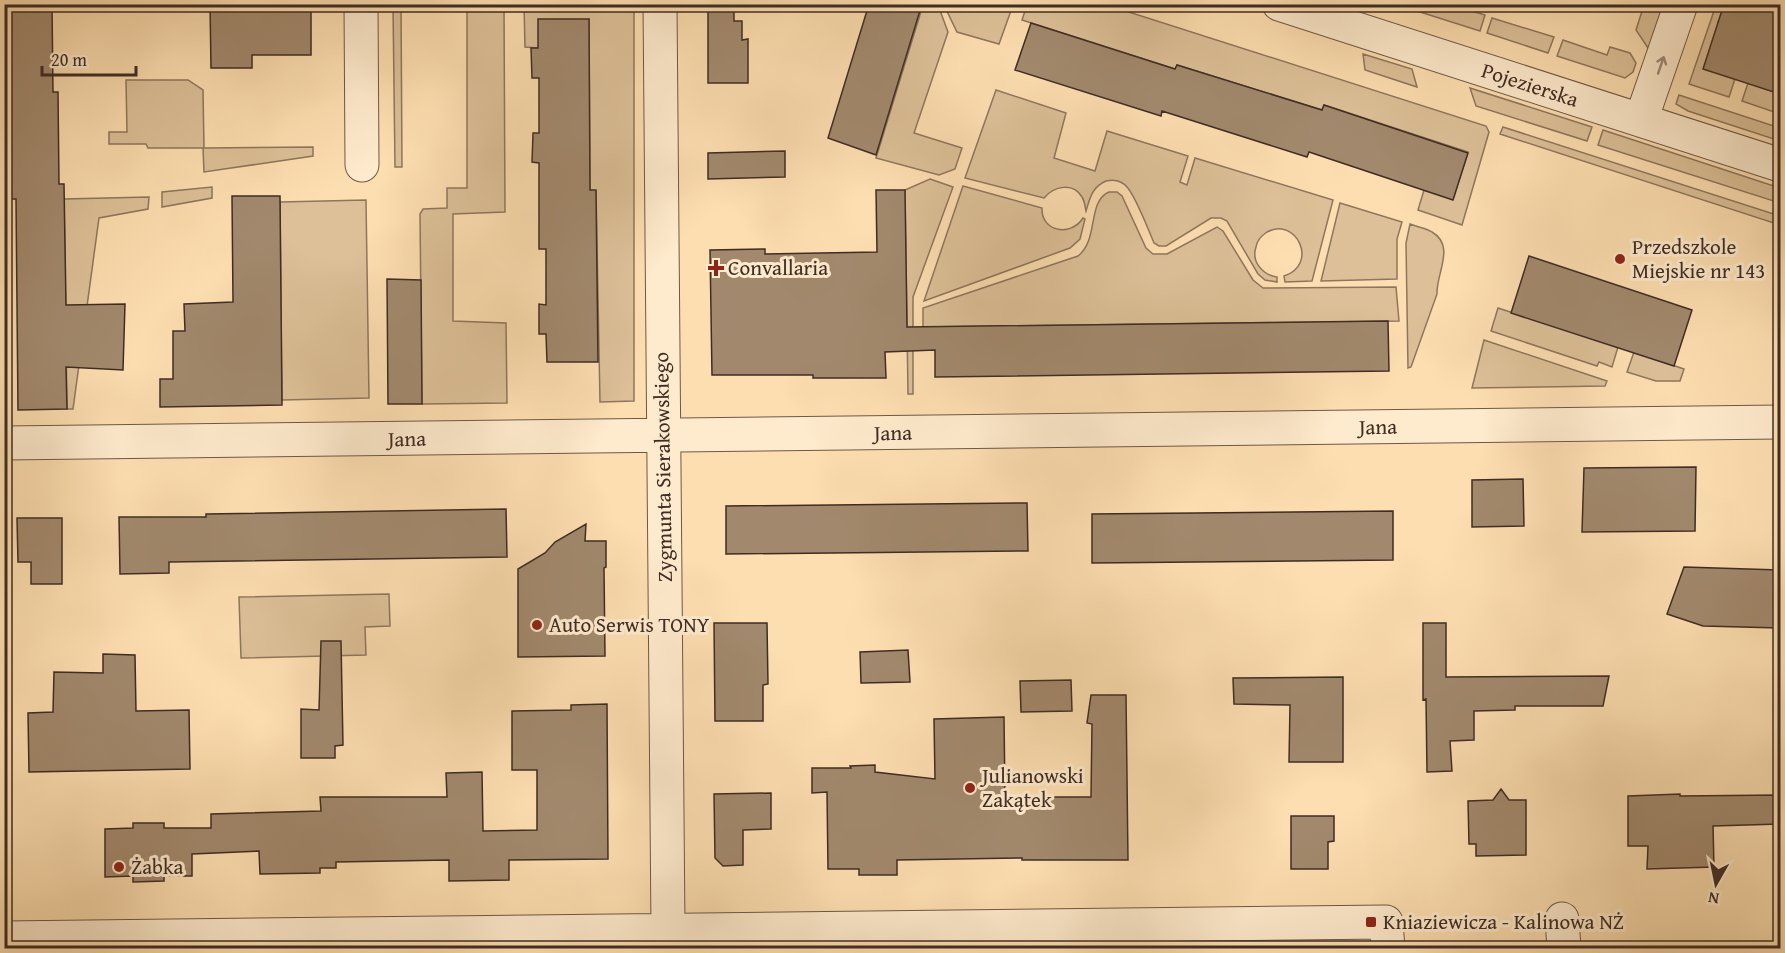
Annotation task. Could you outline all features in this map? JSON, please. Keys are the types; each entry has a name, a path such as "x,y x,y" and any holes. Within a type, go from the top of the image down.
{"street":[{"path":"362,4 362,165"},
{"name":"Zygmunta Sierakowskiego","path":"660,4 668,929"},
{"name":"Pojezierska","path":"1280,4 1780,165"},
{"path":"1641,120 1681,4"},
{"name":"Jana","path":"4,443 1780,422"},
{"path":"4,938 436,940 668,929 1387,935"}],"shaded area":[{"path":"1432,4 1451,5 1485,15 1480,31 1420,12"},
{"path":"393,5 401,5 402,167 395,167"},
{"path":"467,5 504,5 505,212 453,214 453,321 506,323 507,403 422,404 420,214 423,209 447,208 447,188 467,188"},
{"path":"524,5 634,5 634,401 600,402 596,191 590,190 589,19 538,48 525,47"},
{"path":"923,5 938,5 948,32 914,133 962,148 955,169 939,175 876,158"},
{"path":"944,5 1013,5 999,44 957,32"},
{"path":"1027,5 1107,5 1486,126 1489,132 1462,225 1418,210 1424,190 1453,199 1468,152 1324,105 1322,110 1177,65 1175,69 1022,20"},
{"path":"1644,5 1667,5 1650,51 1636,30"},
{"path":"1715,8 1780,29 1780,42 1718,22 1735,79 1729,97 1689,84"},
{"path":"1492,18 1554,37 1548,53 1487,33"},
{"path":"1563,40 1607,55 1610,47 1630,53 1636,63 1633,72 1625,78 1557,56"},
{"path":"1363,54 1412,69 1417,87 1365,70"},
{"path":"126,80 188,80 203,90 204,148 313,147 313,156 204,172 203,148 148,148 146,144 109,144 109,132 127,132"},
{"path":"1748,83 1780,94 1780,114 1742,101"},
{"path":"1470,88 1592,127 1587,141 1476,106"},
{"path":"996,90 1066,113 1054,158 1095,171 1107,131 1188,156 1180,182 1187,185 1195,158 1333,200 1312,281 1285,282 1284,276 1295,270 1302,253 1295,236 1287,231 1278,229 1267,232 1258,240 1255,253 1259,267 1267,274 1277,277 1277,282 1265,280 1258,274 1227,221 1221,218 1211,218 1166,246 1154,243 1130,192 1118,181 1106,181 1098,186 1092,193 1086,211 1082,197 1074,189 1058,188 1044,198 965,178"},
{"path":"1679,95 1780,128 1780,141 1688,111 1676,104"},
{"path":"1503,127 1780,216 1780,225 1500,134"},
{"path":"1603,130 1780,188 1780,203 1598,145"},
{"path":"930,179 953,187 913,297 913,394 908,394 905,190"},
{"path":"963,186 1042,208 1046,222 1058,229 1071,228 1083,218 1085,219 1080,239 1070,248 924,301"},
{"path":"212,187 212,198 162,207 162,192"},
{"path":"1109,192 1117,192 1122,196 1146,248 1153,254 1167,254 1217,227 1223,231 1253,280 1263,288 1396,287 1399,321 923,327 923,308 1078,256 1089,241 1098,204"},
{"path":"149,197 148,209 99,218 73,409 67,409 64,199"},
{"path":"366,200 369,398 282,400 280,202"},
{"path":"1340,203 1402,222 1397,239 1397,279 1321,281"},
{"path":"1410,224 1430,231 1439,238 1444,252 1437,294 1411,367 1408,368 1406,243"},
{"path":"1498,308 1618,347 1612,367 1599,362 1597,366 1491,331"},
{"path":"1484,340 1607,381 1605,386 1472,388"},
{"path":"1634,352 1684,369 1680,381 1656,381 1627,372"},
{"path":"389,594 390,626 365,627 366,655 241,658 239,597"}],"building":[{"path":"4,4 52,4 53,92 58,92 59,184 64,184 66,305 125,304 123,370 66,367 67,409 18,410 16,199 4,199"},
{"path":"210,4 311,4 311,55 252,55 252,68 211,68"},
{"path":"869,4 922,4 876,155 828,138"},
{"path":"1724,4 1780,4 1780,94 1703,69"},
{"path":"734,5 734,21 742,21 742,40 748,39 748,83 708,83 708,6"},
{"path":"538,19 589,19 590,190 596,190 598,362 547,362 546,334 539,334 539,304 546,305 546,249 539,249 539,163 532,162 533,133 539,133 539,78 532,78 531,48 538,48"},
{"path":"1031,23 1175,69 1177,65 1322,110 1324,105 1468,153 1453,200 1309,152 1307,157 1162,111 1161,116 1015,70"},
{"path":"785,151 785,177 708,179 708,153"},
{"path":"876,190 905,190 907,327 1388,321 1389,371 935,377 935,350 885,352 886,378 712,375 710,250 765,249 765,254 877,252"},
{"path":"232,196 280,196 282,405 160,407 160,379 173,379 173,331 185,331 184,304 233,302"},
{"path":"1529,256 1692,310 1674,366 1511,313"},
{"path":"387,279 421,280 422,404 388,404"},
{"path":"1696,467 1695,531 1582,532 1584,468"},
{"path":"1523,479 1524,526 1472,527 1472,480"},
{"path":"1027,503 1028,551 726,554 726,506"},
{"path":"506,509 507,557 169,562 169,573 120,574 119,517"},
{"path":"1393,511 1393,560 1092,563 1092,514"},
{"path":"17,518 62,518 62,584 31,584 31,562 18,562"},
{"path":"586,524 585,541 606,541 605,656 518,657 518,569 545,553 555,542"},
{"path":"1684,567 1780,570 1780,628 1703,626 1667,614"},
{"path":"714,623 767,623 768,684 763,685 763,721 715,721"},
{"path":"1423,623 1446,623 1446,677 1609,676 1603,706 1515,706 1515,710 1474,711 1474,740 1450,741 1452,771 1427,772 1426,699 1423,700"},
{"path":"321,641 341,641 343,745 335,746 335,758 301,758 301,709 319,710"},
{"path":"908,650 910,682 861,683 860,652"},
{"path":"103,654 135,655 136,711 189,710 190,769 29,772 28,713 53,712 54,672 103,673"},
{"path":"1343,677 1343,762 1289,762 1290,705 1234,704 1233,678"},
{"path":"1071,680 1072,711 1021,712 1020,681"},
{"path":"1091,695 1126,695 1128,860 1022,860 1022,858 897,860 897,875 859,875 859,869 828,869 827,792 812,793 812,768 851,768 850,766 875,765 875,772 935,779 934,719 1004,717 1005,797 1091,797 1092,724 1087,723"},
{"path":"607,704 608,859 509,860 509,880 449,881 449,860 336,862 336,868 320,868 320,873 260,874 259,851 192,854 192,876 164,876 164,881 133,882 133,876 105,877 105,829 133,828 133,823 164,823 164,828 211,828 211,814 321,811 320,797 447,797 446,773 482,772 483,831 537,830 537,770 512,770 512,711 571,710 571,705"},
{"path":"1501,789 1509,800 1526,800 1526,855 1476,856 1476,844 1469,844 1468,801 1493,800"},
{"path":"771,793 771,829 743,830 743,865 723,866 715,858 714,794"},
{"path":"1680,794 1680,796 1780,795 1780,824 1713,826 1714,867 1647,869 1648,846 1628,846 1628,796"},
{"path":"1291,816 1334,816 1334,841 1328,842 1328,869 1291,869"}],"place":[{"name":"Przedszkole Miejskie nr 143","path":"1620,259"},
{"name":"Convallaria","path":"716,268"},
{"name":"Auto Serwis TONY","path":"537,625"},
{"name":"Julianowski Zakątek","path":"970,788"},
{"name":"Żabka","path":"119,867"},
{"name":"Kniaziewicza - Kalinowa NŻ","path":"1371,922"}]}
